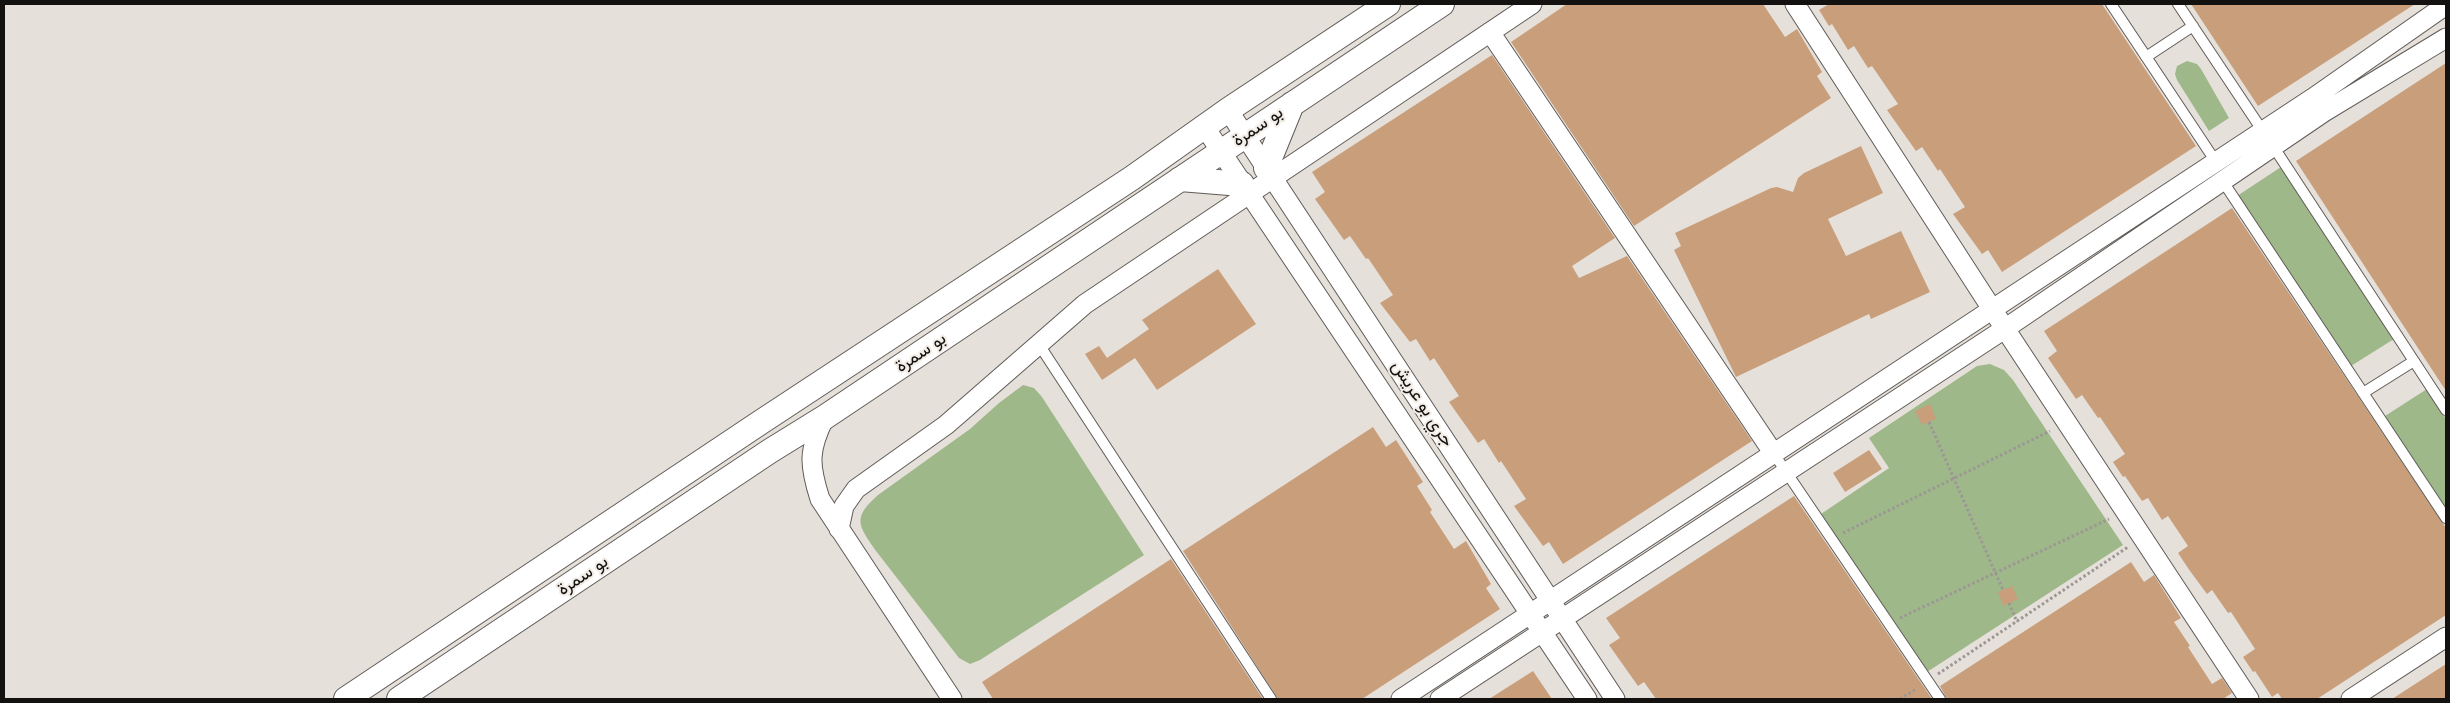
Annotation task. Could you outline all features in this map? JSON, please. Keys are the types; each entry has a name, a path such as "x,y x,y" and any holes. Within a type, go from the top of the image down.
{"street":[{"name":"بو سمرة","path":"346,699 769,416 1132,178 1204,126 1388,4"},
{"name":"بو سمرة","path":"399,699 825,417 1442,4"},
{"path":"839,529 844,506 856,489 946,425 1085,304 1245,189 1532,4"},
{"path":"1795,4 1992,309 2249,699"},
{"path":"1401,699 2216,162 2446,5"},
{"path":"1490,32 1774,454"},
{"path":"1440,699 2006,328 2324,112 2446,38"},
{"path":"1270,173 1292,104"},
{"name":"جري بو عريش","path":"1228,110 1615,699"},
{"name":"جري بو عريش","path":"1204,126 1532,614 1587,699"},
{"path":"1180,179 1245,189"},
{"path":"825,417 815,437 811,453 812,473 820,499 952,699"},
{"path":"2351,699 2446,637"}],"lane":[{"path":"2111,4 2216,162"},
{"path":"2178,4 2262,130"},
{"path":"2146,57 2193,26"},
{"path":"2273,146 2446,410"},
{"path":"2222,180 2446,518"},
{"path":"1038,344 1271,699"},
{"path":"2363,393 2414,361"},
{"path":"1774,454 1940,699"}],"path":[{"path":"1930,422 2003,590"},
{"path":"1831,539 2067,422"},
{"path":"1889,624 2126,511"},
{"path":"1900,699 2143,537"},
{"path":"2009,603 2017,622"}],"green space":[{"path":"2187,61 2197,64 2201,69 2229,118 2209,131 2175,74 2177,66"},
{"path":"2281,167 2394,339 2351,366 2237,196"},
{"path":"1990,364 2004,370 2013,380 2123,545 1927,672 1821,514 1889,468 1869,438 1977,366"},
{"path":"1023,385 1034,388 1042,397 1144,555 980,660 970,664 959,658 876,551 862,528 861,516 878,495 970,429"},
{"path":"2427,389 2446,419 2446,508 2385,416"}],"building":[{"path":"1567,4 1763,4 1785,37 1797,29 1822,72 1817,76 1831,98 1634,226 1511,42"},
{"path":"1829,4 2102,4 2196,146 2002,272 1988,250 1982,254 1953,214 1965,207 1940,169 1938,171 1922,147 1916,151 1887,110 1898,104 1872,66 1868,68 1854,46 1848,50 1832,24 1829,26 1819,10"},
{"path":"2191,4 2415,4 2258,106"},
{"path":"1492,55 1615,238 1572,266 1579,278 1627,256 1752,441 1563,564 1549,542 1543,546 1514,506 1526,499 1484,439 1478,443 1449,402 1459,396 1434,358 1430,361 1416,339 1410,342 1380,303 1393,295 1368,258 1366,259 1350,236 1344,240 1315,199 1325,192 1312,172"},
{"path":"2446,63 2446,391 2296,161"},
{"path":"1861,146 1883,193 1828,219 1846,256 1901,231 1930,292 1871,319 1869,314 1736,377 1674,250 1681,246 1675,233 1771,188 1777,187 1793,192 1798,178 1804,173"},
{"path":"2232,208 2446,528 2446,615 2317,699 2282,699 2278,693 2272,697 2243,657 2255,649 2231,612 2228,613 2212,590 2207,594 2178,553 2188,546 2168,516 2162,520 2148,498 2142,501 2125,476 2123,477 2113,462 2125,454 2100,417 2098,418 2082,395 2076,399 2048,358 2057,351 2044,331"},
{"path":"1218,269 1256,324 1157,390 1135,358 1102,380 1085,354 1099,346 1107,358 1149,329 1142,320"},
{"path":"1930,404 1936,419 1922,425 1915,411"},
{"path":"1373,427 1386,447 1396,440 1423,482 1417,486 1432,510 1430,512 1454,549 1466,541 1491,584 1486,588 1500,609 1362,699 1278,699 1183,551"},
{"path":"1869,450 1882,469 1845,492 1833,473"},
{"path":"1794,496 1932,699 1656,699 1644,682 1638,686 1609,645 1620,638 1606,618"},
{"path":"1171,559 1263,699 993,699 982,682"},
{"path":"2131,562 2144,582 2154,575 2181,618 2174,622 2212,684 2222,678 2232,693 2223,699 1947,699 1940,686"},
{"path":"2012,586 2018,599 2003,606 1998,592"},
{"path":"2446,664 2446,699 2392,699"},
{"path":"1533,671 1552,699 1489,699"}]}
